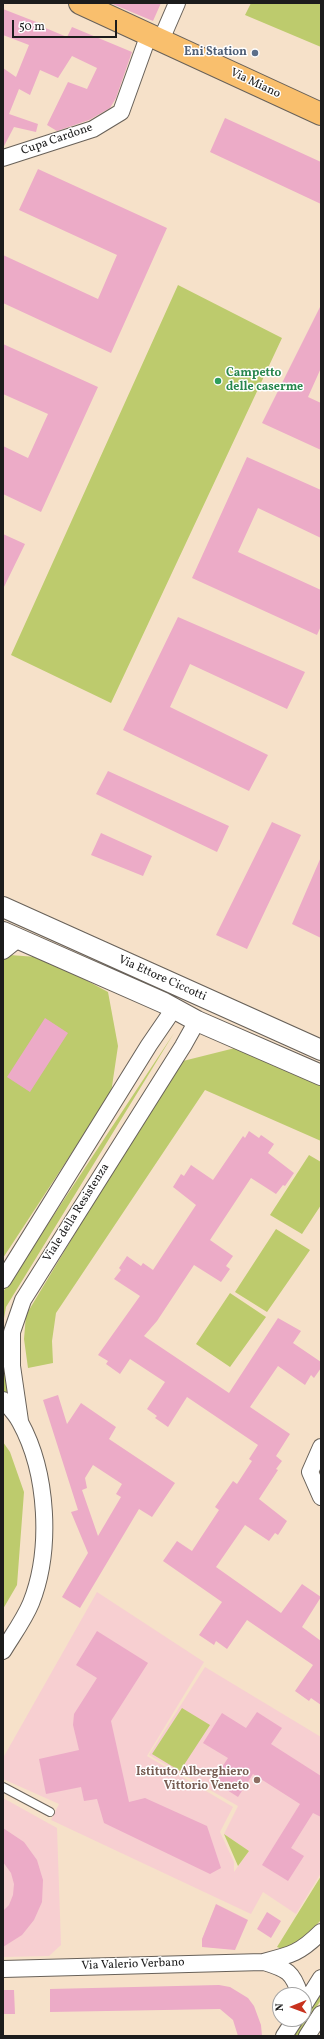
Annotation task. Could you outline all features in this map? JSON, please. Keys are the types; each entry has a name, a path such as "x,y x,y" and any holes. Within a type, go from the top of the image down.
{"main road":[{"name":"Via Miano","path":"80,3 321,114"}],"street":[{"name":"Cupa Cardone","path":"3,158 93,129 121,112 155,37 177,3"},
{"name":"Via Ettore Ciccotti","path":"3,906 321,1050"},
{"name":"Via Ettore Ciccotti","path":"8,941 158,1001 197,1021 321,1075"},
{"path":"3,1280 149,1045 173,1010 195,994"},
{"path":"195,994 197,1021"},
{"name":"Viale della Resistenza","path":"3,1651 30,1604 44,1555 44,1510 35,1459 20,1421 12,1366 12,1332 23,1300 183,1046 197,1021"},
{"name":"Viale della Resistenza","path":"3,1400 20,1421"},
{"path":"321,1447 310,1472 321,1497"},
{"name":"Via Valerio Verbano","path":"3,1969 262,1962 288,1956 304,1948 321,1932"},
{"name":"Via Valerio Verbano","path":"262,1962 283,1968 295,1978 298,1987"},
{"path":"312,1992 321,1978"},
{"path":"307,2036 321,2014"},
{"path":"284,2036 290,2027"}],"lane":[{"path":"3,1787 50,1812"}],"shaded area":[{"path":"97,1592 204,1662 147,1756 233,1807 220,1832 234,1862 234,1872 249,1851 224,1834 238,1806 149,1755 205,1667 321,1737 321,1873 296,1914 263,1892 251,1914 51,1820 59,1804 3,1779 3,1758"},
{"path":"3,1798 57,1828 61,1945 49,1956 3,1957"}],"green space":[{"path":"251,3 321,3 321,47 245,15"},
{"path":"178,285 282,338 111,703 11,655"},
{"path":"10,955 36,957 82,978 108,992 118,1046 111,1093 3,1258 3,959"},
{"path":"174,1033 6,1307 3,1324 3,1292"},
{"path":"239,1047 321,1084 321,1141 205,1090 56,1313 52,1341 53,1363 28,1368 24,1339 26,1315 172,1072 183,1061"},
{"path":"309,1155 321,1162 321,1205 302,1234 270,1215"},
{"path":"276,1229 310,1250 267,1312 235,1292"},
{"path":"230,1293 266,1317 230,1367 196,1344"},
{"path":"3,1365 11,1388 8,1394 3,1390"},
{"path":"3,1442 10,1452 24,1492 17,1585 3,1609"},
{"path":"182,1708 210,1725 180,1771 152,1754"},
{"path":"224,1834 249,1851 238,1866"},
{"path":"321,1876 321,1920 301,1941 282,1949 277,1947"},
{"path":"321,1986 321,2000 312,2014 312,2000"},
{"path":"295,2027 304,2027 298,2036 289,2036"}],"building":[{"path":"110,3 161,3 153,21"},
{"path":"3,9 44,25 43,27 67,37 72,27 132,52 116,98 110,108 89,120 57,131 47,125 68,82 87,89 97,68 72,56 58,78 40,70 30,95 19,89 9,114 38,124 36,132 14,127 3,148 3,68 16,77 29,45 3,35"},
{"path":"225,118 321,162 321,204 210,152"},
{"path":"38,169 167,228 111,353 3,303 3,255 98,299 117,255 19,210"},
{"path":"321,305 321,368 308,397 321,403 321,450 262,423"},
{"path":"3,344 98,387 41,512 3,494 3,446 28,458 48,414 3,394"},
{"path":"247,457 321,490 321,538 258,508 238,552 321,590 321,626 317,635 192,578"},
{"path":"3,534 25,544 3,589"},
{"path":"178,617 305,672 287,709 190,664 170,707 268,755 249,791 123,730"},
{"path":"108,771 229,826 217,852 96,794"},
{"path":"272,822 301,835 247,949 216,935"},
{"path":"101,833 152,856 143,876 91,855"},
{"path":"321,857 321,938 292,924"},
{"path":"45,1018 68,1033 30,1092 7,1077"},
{"path":"249,1131 259,1138 261,1135 274,1144 268,1153 294,1173 285,1186 283,1185 276,1194 251,1178 210,1240 233,1256 226,1266 230,1269 221,1282 194,1265 157,1321 144,1336 229,1393 278,1318 301,1331 293,1343 321,1362 321,1368 314,1378 311,1375 305,1385 278,1366 250,1407 290,1434 276,1456 282,1461 276,1469 278,1470 259,1499 287,1521 278,1535 275,1533 269,1541 245,1525 216,1567 281,1613 302,1584 321,1597 302,1627 321,1641 321,1705 311,1698 309,1701 295,1691 313,1665 247,1620 227,1649 216,1641 214,1645 199,1635 222,1602 163,1561 177,1541 192,1551 219,1510 215,1507 233,1481 237,1484 252,1461 249,1459 258,1445 187,1397 168,1427 155,1418 157,1416 147,1409 165,1382 130,1359 120,1374 106,1364 108,1361 98,1355 140,1296 114,1279 121,1270 119,1268 127,1256 141,1266 143,1263 153,1270 196,1205 173,1187 181,1174 184,1176 191,1165 213,1180 243,1136 245,1138"},
{"path":"58,1395 67,1424 81,1403 116,1427 109,1439 175,1483 152,1517 139,1509 80,1608 62,1597 88,1553 71,1512 78,1510 43,1400","holes":["93,1465 122,1484 116,1494 121,1497 98,1536 82,1490 87,1488 85,1478"]},
{"path":"97,1631 148,1663 111,1721 129,1802 145,1798 207,1826 221,1868 210,1874 104,1823 97,1799 84,1801 81,1787 46,1794 39,1759 79,1750 73,1725 74,1714 97,1678 76,1665"},
{"path":"257,1712 282,1728 271,1744 321,1776 321,1817 313,1813 291,1848 304,1856 288,1881 262,1865 300,1804 253,1774 238,1797 213,1781 228,1758 203,1743 222,1713 246,1728"},
{"path":"3,1828 24,1842 37,1860 43,1880 42,1902 34,1920 22,1935 3,1947 3,1911 9,1905 13,1895 14,1884 11,1873 3,1862"},
{"path":"216,1904 248,1920 235,1950 202,1947 202,1939"},
{"path":"267,1912 281,1921 271,1938 257,1929"},
{"path":"219,1985 230,1987 248,1998 254,2006 261,2025 262,2036 238,2036 233,2020 220,2009 50,2012 50,1989"},
{"path":"3,1990 14,1990 15,2014 3,2014"}],"place":[{"name":"Eni Station","path":"255,53"},
{"name":"Campetto delle caserme","path":"218,381"},
{"name":"Istituto Alberghiero Vittorio Veneto","path":"257,1780"}]}
